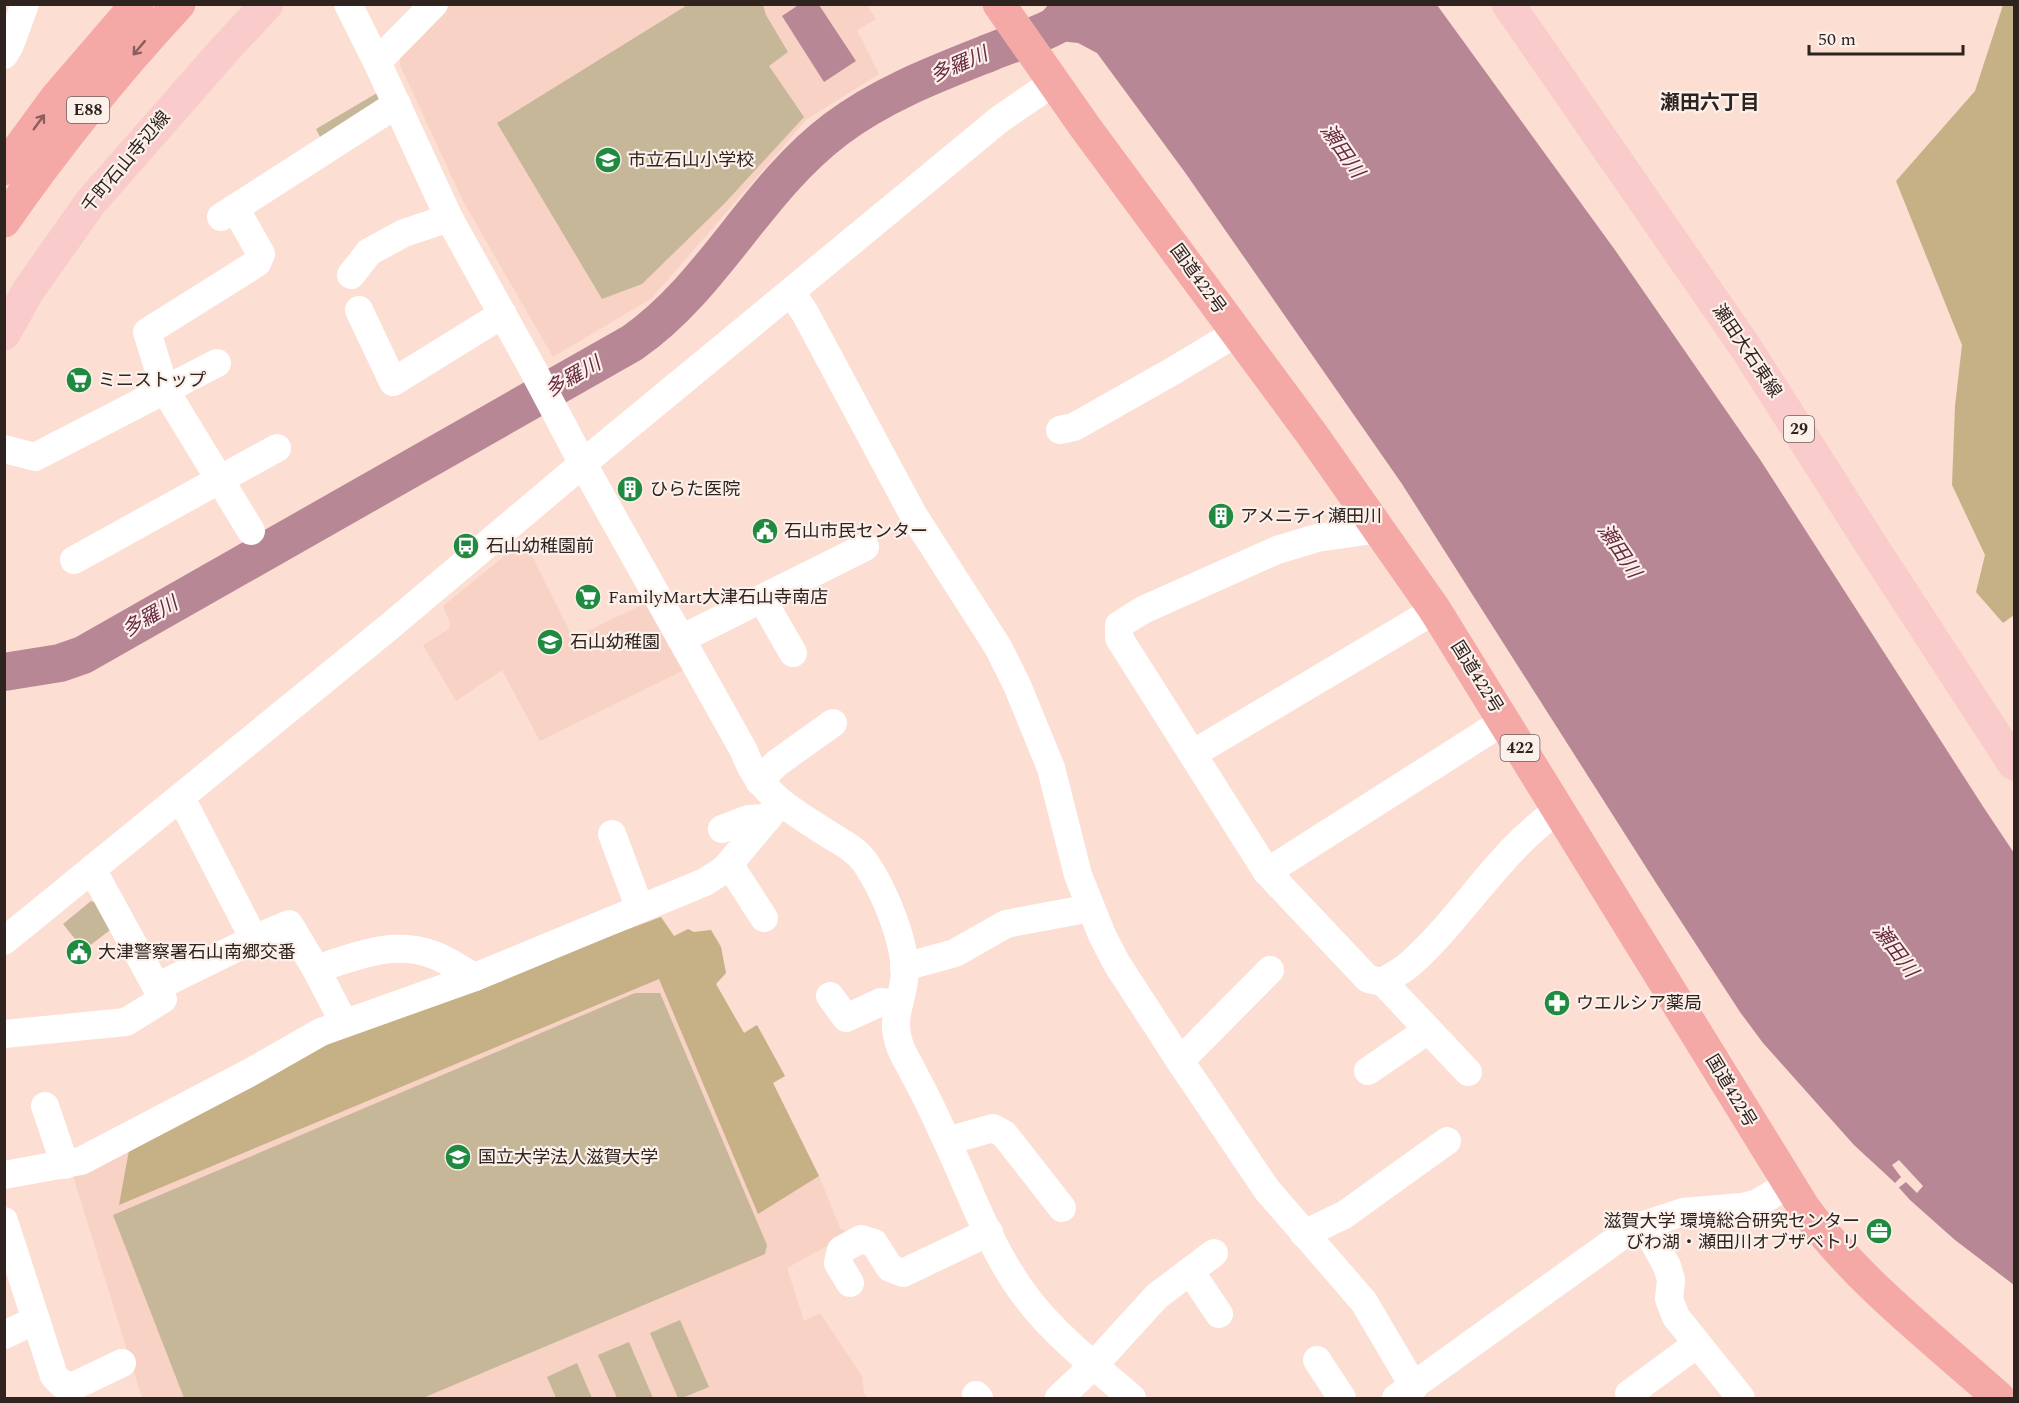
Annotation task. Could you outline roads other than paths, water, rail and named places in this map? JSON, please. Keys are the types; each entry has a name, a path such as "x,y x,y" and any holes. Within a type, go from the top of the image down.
{"highway":[{"name":"E88","path":"4,169 56,98 137,4"},
{"name":"E88","path":"4,221 65,138 179,4"},
{"name":"国道422号","path":"1004,13 1380,529 1435,610 1814,1221 1836,1248 1902,1312 1999,1398"}],"main road":[{"name":"千町石山寺辺線","path":"4,334 28,291 90,203 267,4"},
{"name":"瀬田大石東線","path":"1508,4 1746,348 1870,543 2012,754"}],"street":[{"path":"4,55 25,4"},
{"path":"348,4 450,218 582,464 744,751 749,767 774,811 854,850 864,862 886,901 900,944 904,967 904,981 897,1004 896,1026 899,1043 988,1232 1027,1298 1054,1329 1132,1398"},
{"path":"377,62 434,4"},
{"path":"4,941 181,798 1000,119 1054,82"},
{"path":"251,531 165,390 147,332 257,263 261,254 228,213 397,104"},
{"path":"351,275 369,252 404,233 450,218"},
{"path":"791,292 805,313 914,516 998,647 1017,685 1051,768 1078,875 1117,964 1267,1190 1364,1302 1404,1394 1598,1252 1644,1225 1683,1212 1742,1207 1758,1203 1789,1184"},
{"path":"359,310 393,382 502,314"},
{"path":"1060,430 1074,428 1236,333"},
{"path":"4,449 35,457 217,363"},
{"path":"74,560 278,448"},
{"path":"1380,529 1317,538 1277,550 1143,610 1119,625 1119,638 1194,753 1267,872 1368,979 1383,982 1468,1072"},
{"path":"681,639 865,548"},
{"path":"762,599 793,653"},
{"path":"1194,753 1435,610"},
{"path":"1267,872 1504,721"},
{"path":"759,782 777,763 833,723"},
{"path":"181,798 254,939"},
{"path":"1383,982 1408,965 1435,939 1515,847 1539,823 1558,810"},
{"path":"722,829 774,811"},
{"path":"4,1175 65,1165 96,1154 321,1032 474,977 705,882 725,869 774,811"},
{"path":"612,834 640,909"},
{"path":"729,864 764,918"},
{"path":"4,1034 126,1022 164,999 92,869"},
{"path":"904,967 955,953 1006,924 1091,908"},
{"path":"157,987 289,924 344,1023"},
{"path":"316,969 380,948 409,949 433,954 474,977"},
{"path":"1180,1061 1270,970"},
{"path":"830,996 846,1018 881,1002 897,1004"},
{"path":"1368,1071 1428,1030"},
{"path":"45,1106 65,1165"},
{"path":"947,1141 993,1128 1004,1134 1062,1208"},
{"path":"1304,1234 1344,1215 1447,1141"},
{"path":"4,1221 54,1376 62,1384 74,1386 122,1363"},
{"path":"1644,1225 1669,1273 1670,1299 1676,1317 1741,1398"},
{"path":"850,1283 838,1263 841,1250 861,1239 874,1243 890,1268 903,1273 988,1232"},
{"path":"1059,1398 1094,1365 1157,1296 1214,1253"},
{"path":"1190,1271 1219,1314"},
{"path":"4,1335 36,1320"},
{"path":"1632,1398 1629,1394 1697,1344"},
{"path":"1317,1360 1342,1398"}],"water":[{"path":"800,4 819,5 856,61 824,82 782,16"},
{"name":"瀬田川","path":"1049,4 1437,5 1615,250 1761,461 2014,853 2014,1285 1955,1240 1910,1200 1854,1145 1763,1043 1740,1012 1658,886 1402,484 1184,171 1097,53 1078,43 1051,40 1037,18"}],"waterway":[{"name":"多羅川","path":"4,672 60,663 83,655 632,343 661,320 687,294 782,180 836,129 872,105 911,85 1051,28 1066,20 1084,4"}],"place":[{"name":"市立石山小学校","path":"608,160"},
{"name":"ミニストップ","path":"79,380"},
{"name":"ひらた医院","path":"630,489"},
{"name":"アメニティ瀬田川","path":"1221,516"},
{"name":"石山市民センター","path":"765,531"},
{"name":"石山幼稚園前","path":"466,546"},
{"name":"FamilyMart大津石山寺南店","path":"588,597"},
{"name":"石山幼稚園","path":"550,642"},
{"name":"大津警察署石山南郷交番","path":"79,952"},
{"name":"ウエルシア薬局","path":"1557,1003"},
{"name":"国立大学法人滋賀大学","path":"458,1157"},
{"name":"滋賀大学 環境総合研究センター びわ湖・瀬田川オブザベトリ","path":"1879,1231"}],"district":[{"name":"瀬田六丁目","path":"1710,103"}]}
